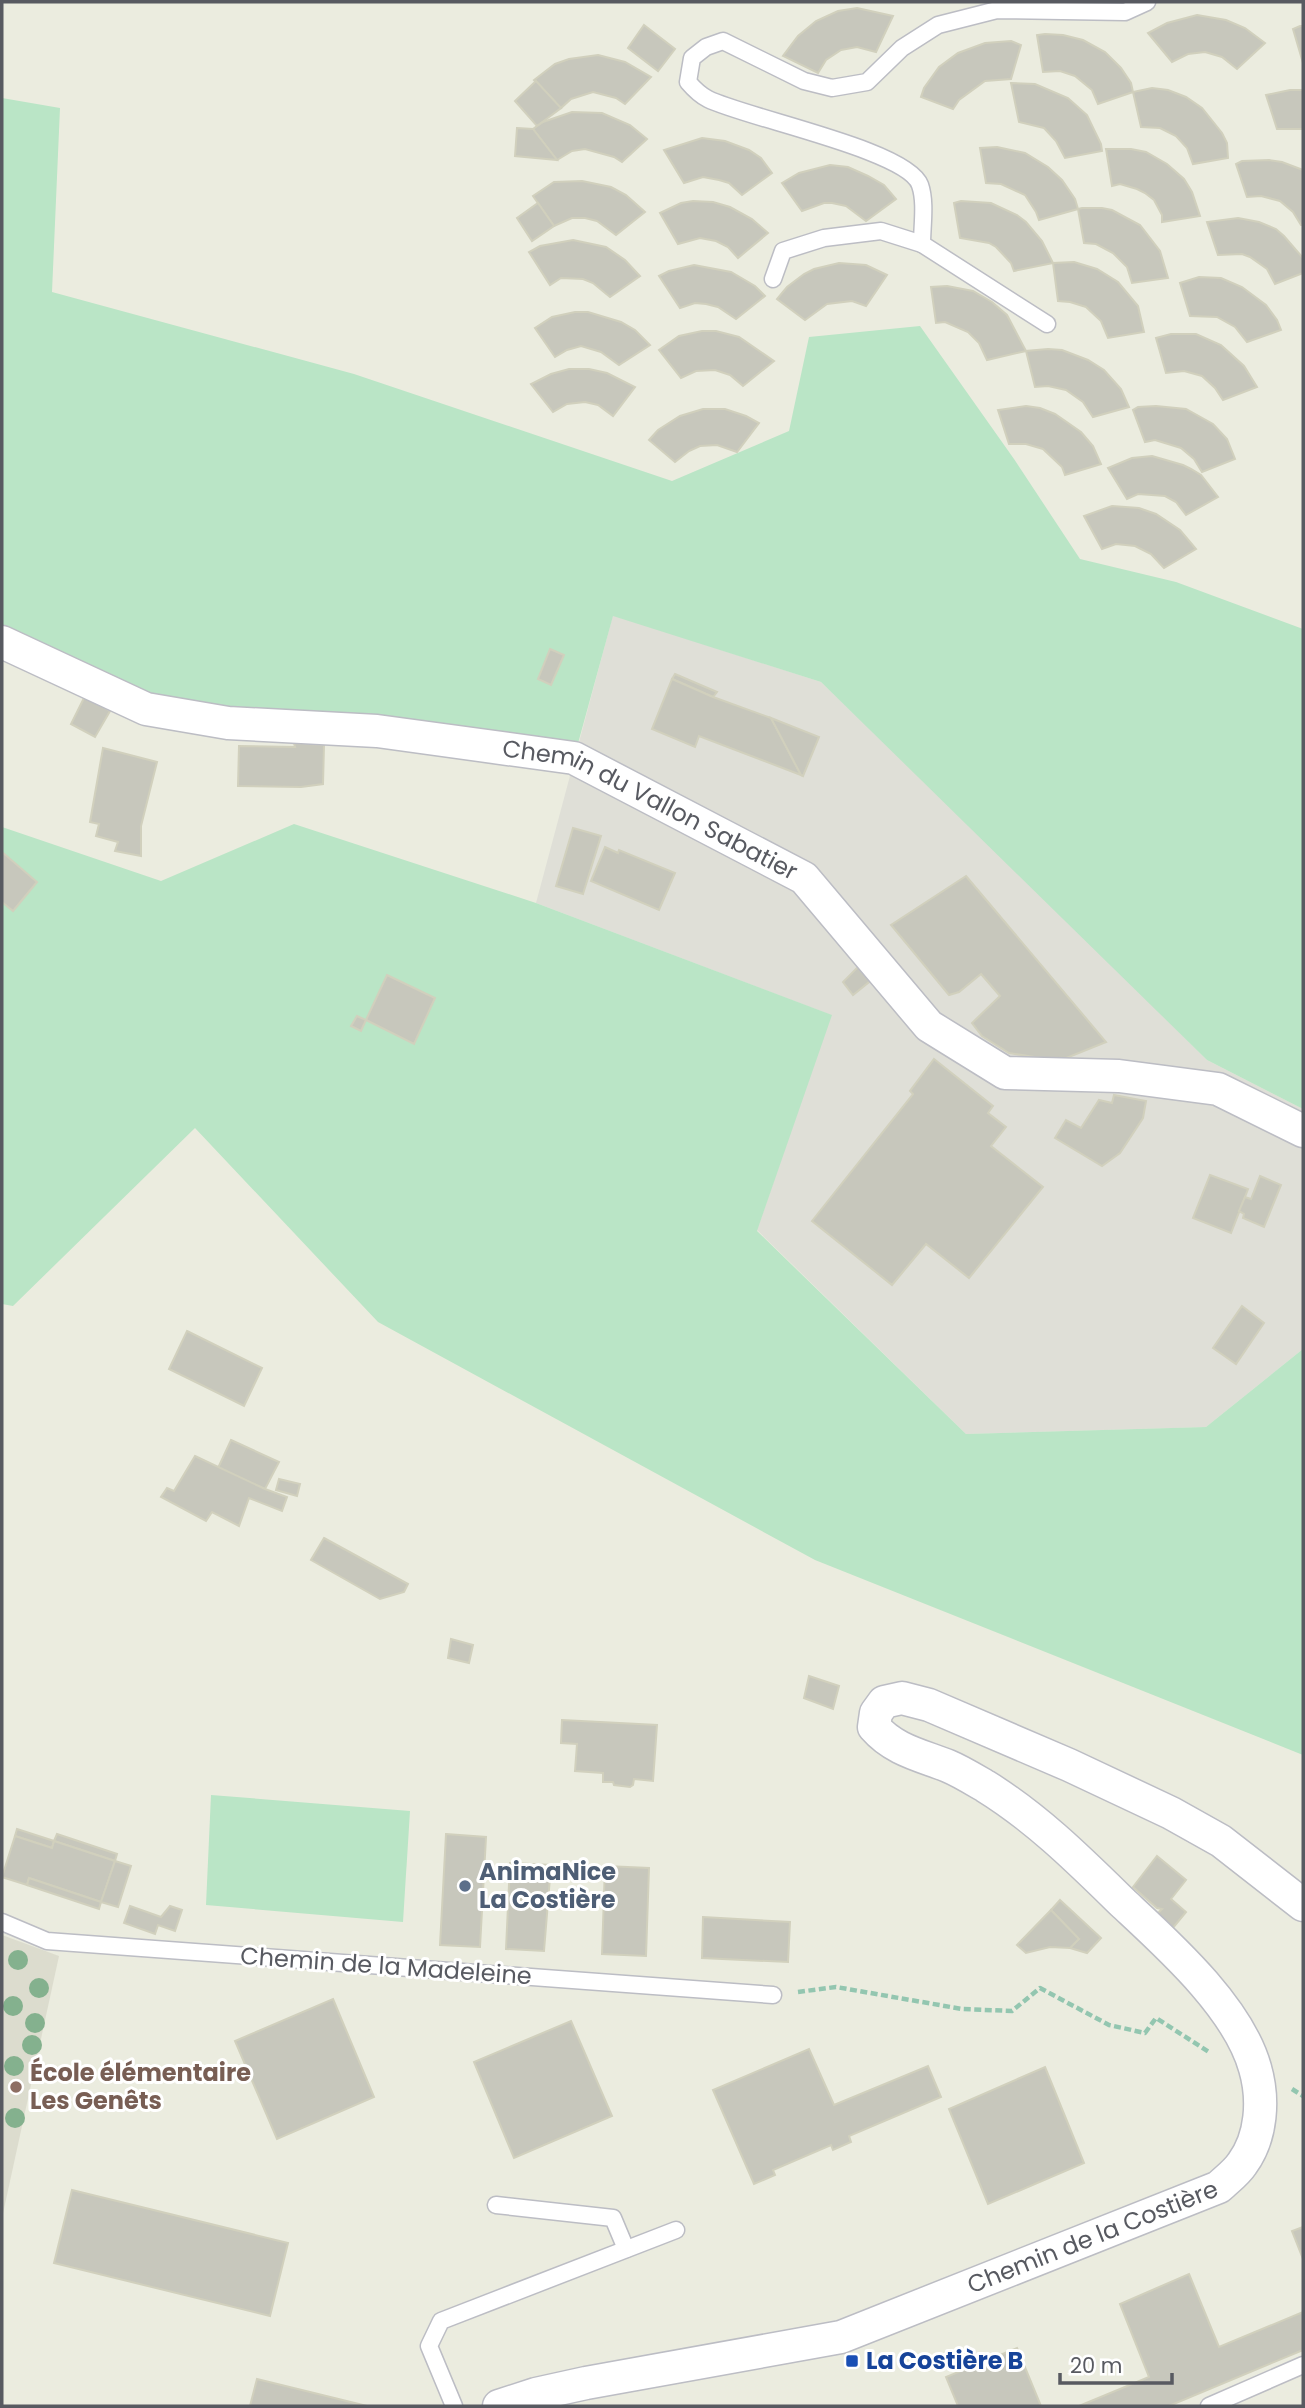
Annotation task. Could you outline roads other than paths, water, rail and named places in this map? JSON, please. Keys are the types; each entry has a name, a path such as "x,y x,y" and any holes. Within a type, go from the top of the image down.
{"street":[{"name":"Chemin du Vallon Sabatier","path":"2,642 146,709 228,723 377,731 574,758 804,878 929,1026 1005,1073 1119,1076 1218,1089 1303,1131"},
{"name":"Chemin de la Costière","path":"499,2406 536,2394 586,2383 841,2337 1219,2187 1242,2164 1257,2135 1261,2102 1255,2067 1242,2037 1222,2004 1156,1934 1060,1842 1023,1813 951,1767 886,1741 874,1727 876,1713 884,1702 902,1698 929,1705 1069,1765 1171,1813 1221,1841 1303,1905"}],"lane":[{"path":"922,244 920,183 908,171 867,150 772,122 708,99 688,82 692,58 706,47 723,41 804,81 832,88 867,82 902,48 938,25 997,10 1125,12 1147,2"},
{"path":"773,279 783,251 824,238 881,231 922,244 1047,324"},
{"name":"Chemin de la Madeleine","path":"2,1922 47,1941 773,1995"},
{"path":"496,2204 613,2218 626,2249"},
{"path":"454,2406 429,2346 441,2320 676,2230"},
{"path":"1209,2406 1303,2365"}],"place":[{"name":"AnimaNice La Costière","path":"465,1886"},
{"name":"École élémentaire Les Genêts","path":"16,2087"},
{"name":"La Costière B","path":"852,2361"}]}
